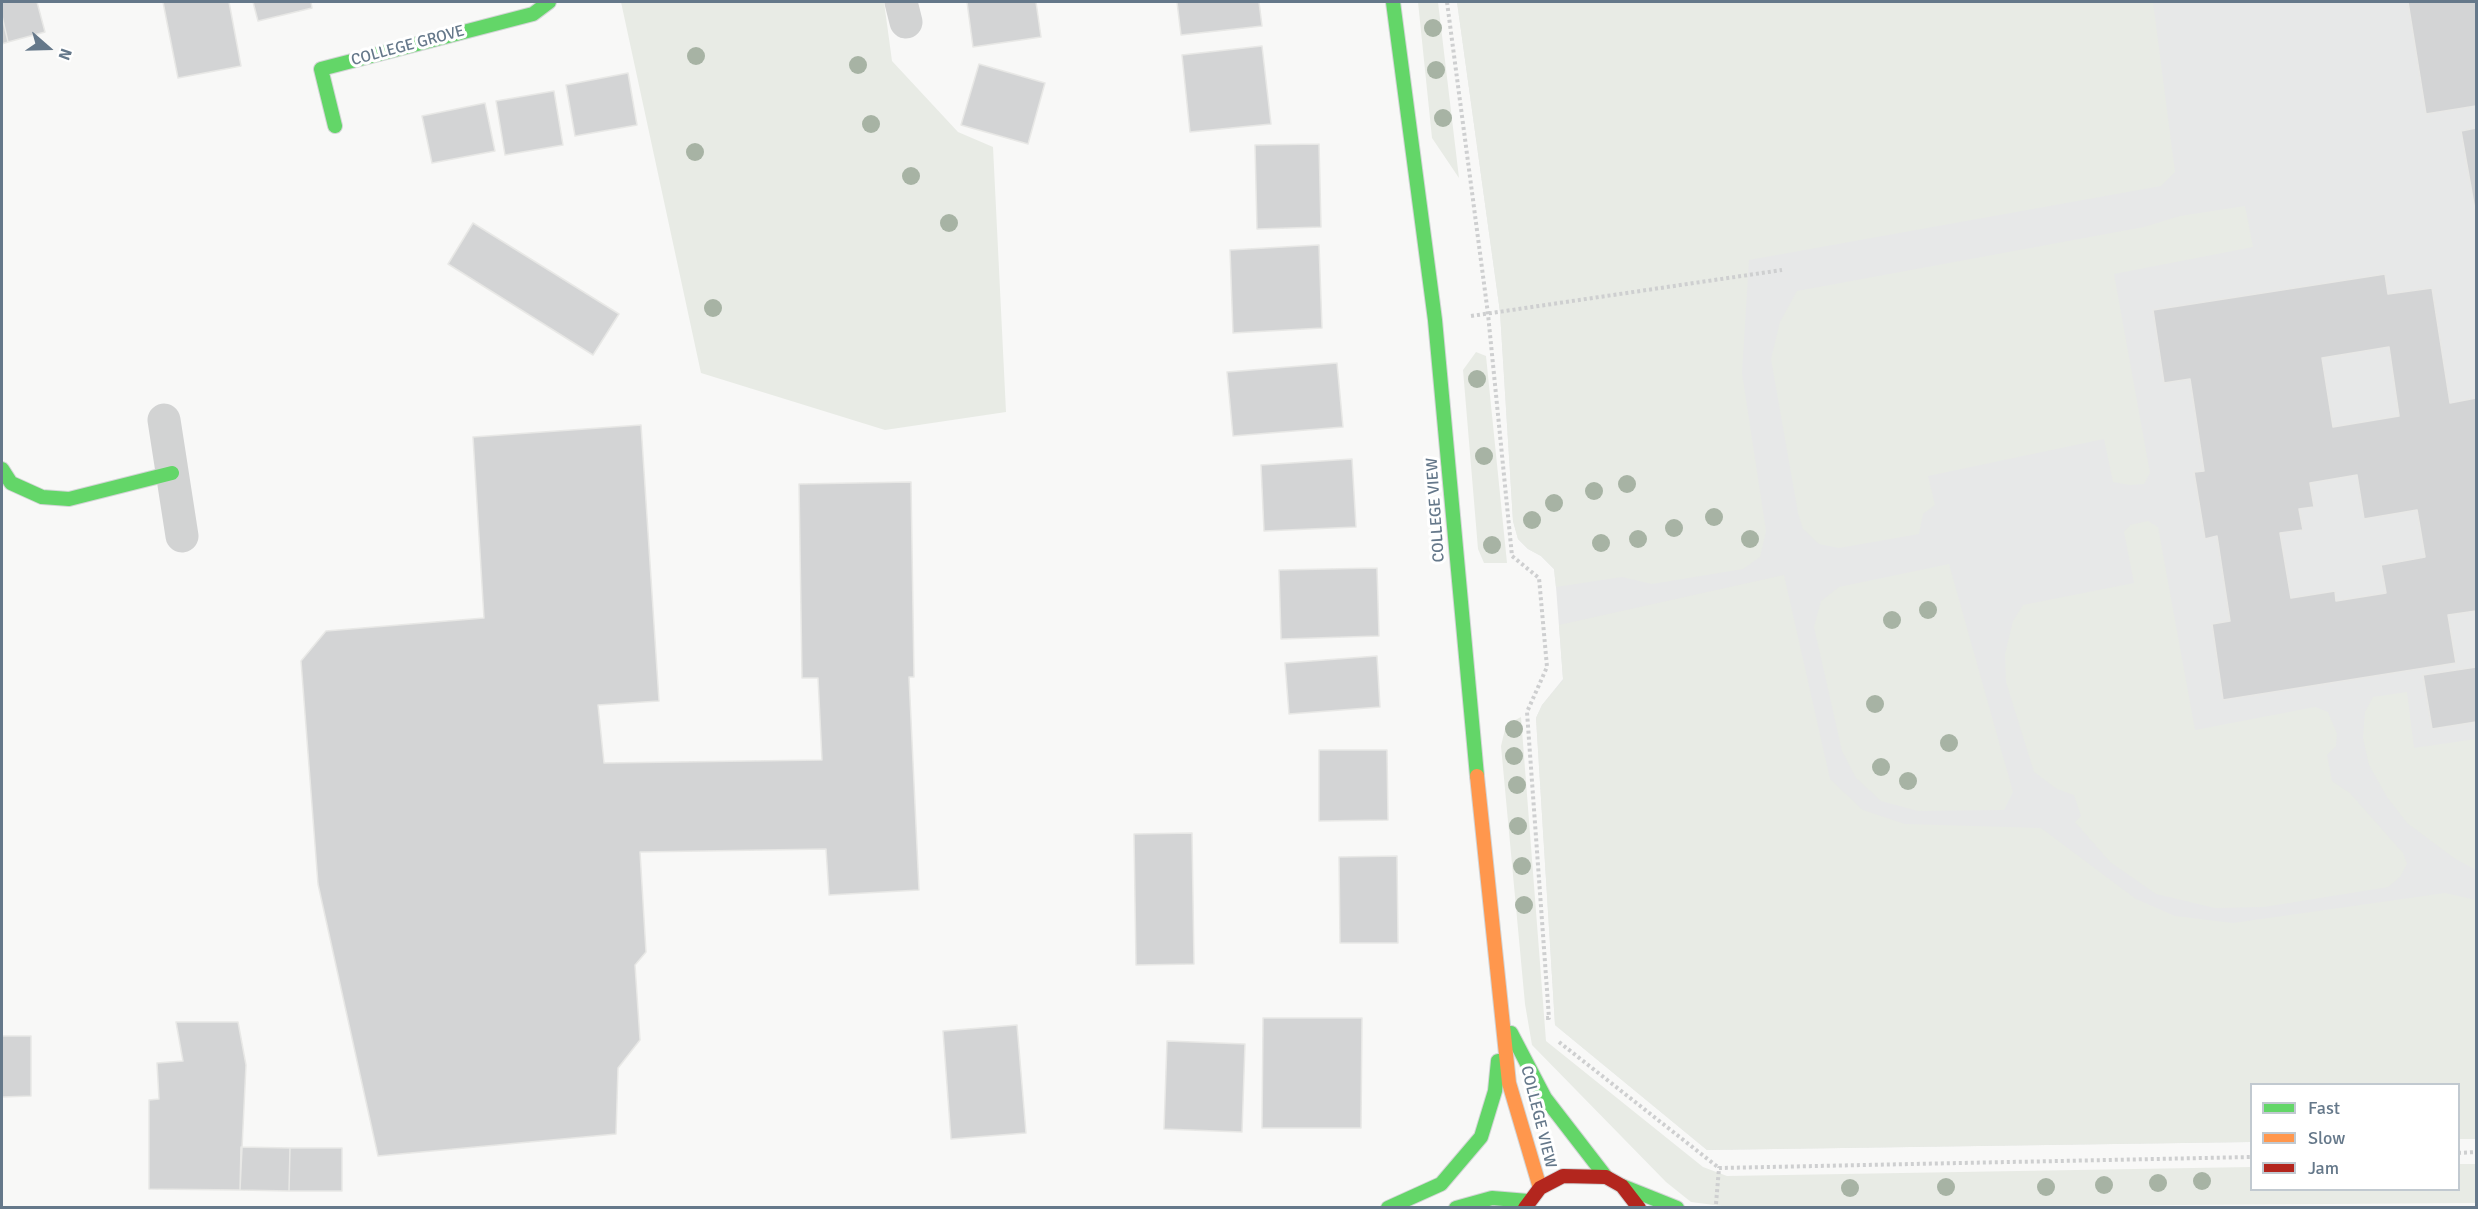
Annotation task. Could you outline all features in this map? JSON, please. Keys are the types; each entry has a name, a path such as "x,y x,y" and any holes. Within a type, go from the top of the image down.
{"street":[{"name":"COLLEGE GROVE","path":"335,126 321,69 533,14 549,2"},
{"name":"COLLEGE VIEW","path":"1393,2 1435,320 1462,638 1504,1018 1509,1083 1539,1188"},
{"path":"164,420 182,536"},
{"path":"2,469 11,483 42,496 69,499 172,473"},
{"name":"COLLEGE VIEW","path":"1504,1018 1545,1098 1605,1178"},
{"name":"COLLEGE VIEW","path":"1388,1208 1441,1184 1481,1137 1495,1091 1504,1018"},
{"path":"1456,1208 1492,1198 1526,1204 1539,1188 1563,1176 1605,1178 1677,1208"},
{"path":"1622,1186 1639,1208"}],"path":[{"path":"1447,2 1488,314 1512,556 1539,578 1547,667 1527,712 1550,1026"},
{"path":"1435,320 1782,270"},
{"path":"1504,1018 1549,1018"},
{"path":"1551,1035 1719,1168 2250,1157"},
{"path":"2460,1153 2476,1152"},
{"path":"1716,1208 1719,1168"}],"shaded area":[{"path":"621,2 884,2 892,61 958,132 993,147 1006,412 885,430 701,373"},
{"path":"1418,2 1438,2 1459,178 1432,138"},
{"path":"1457,2 2476,2 2476,1139 2460,1139 2460,1083 2250,1083 2250,1142 1707,1150 1555,1025 1536,718 1542,705 1563,679 1556,587 1554,569 1518,539 1513,521 1500,312"},
{"path":"1457,2 2153,2 2175,172 2161,186 1749,260 1742,373 1766,531 1760,557 1743,569 1652,584 1622,577 1556,587 1554,569 1518,539 1513,521 1500,312"},
{"path":"2245,206 2253,247 2114,274 2150,473 2144,484 2130,485 2113,482 2104,439 1928,476 1935,505 1923,514 1919,534 1839,548 1819,544 1803,529 1798,513 1771,359 1780,322 1797,291 2144,227 2180,216"},
{"path":"1476,352 1486,356 1507,563 1484,563 1478,549 1463,370"},
{"path":"2148,521 2158,527 2195,730 2315,707 2328,712 2337,734 2336,746 2327,755 2332,781 2350,793 2403,853 2407,864 2400,877 2388,887 2264,907 2215,908 2156,894 2110,862 2075,822 2081,816 2074,795 2057,789 2034,772 2006,682 2005,654 2013,621 2023,605 2134,583 2124,532 2130,525"},
{"path":"1949,564 2013,792 2004,810 1918,811 1881,801 1856,778 1842,751 1814,627 1821,601 1839,587"},
{"path":"1784,575 1830,779 1863,810 1905,824 2041,828 2136,899 2175,916 2233,923 2445,893 2476,900 2476,1139 2460,1139 2460,1083 2250,1083 2250,1142 1707,1150 1555,1025 1536,718 1542,705 1563,680 1559,625"},
{"path":"2407,692 2414,748 2476,739 2476,870 2454,858 2407,823 2387,797 2369,765 2363,738 2365,712 2373,697"},
{"path":"1521,717 1546,1041 1703,1167 1727,1176 2250,1167 2250,1191 2460,1191 2460,1164 2476,1164 2476,1203 1737,1208 1691,1202 1666,1182 1532,1045 1525,1004 1501,746 1506,725"}],"building":[{"path":"2,2 37,2 45,32 8,42 2,16"},
{"path":"163,2 229,2 241,66 178,78"},
{"path":"253,2 311,2 312,8 258,21"},
{"path":"967,2 1036,2 1041,37 973,47"},
{"path":"1177,2 1259,2 1262,26 1181,35"},
{"path":"2408,2 2476,2 2476,106 2426,114"},
{"path":"2,16 8,42 2,44"},
{"path":"1262,46 1271,124 1190,132 1182,55"},
{"path":"979,64 1045,83 1028,144 961,125"},
{"path":"628,73 637,125 575,136 566,85"},
{"path":"554,91 563,145 505,155 496,101"},
{"path":"485,103 495,151 432,163 422,116"},
{"path":"2476,128 2476,216 2461,131"},
{"path":"1319,144 1321,227 1257,229 1255,145"},
{"path":"473,223 619,314 593,355 448,264"},
{"path":"1319,245 1322,328 1233,333 1230,250"},
{"path":"2385,274 2388,294 2432,288 2450,403 2476,398 2476,611 2448,615 2456,663 2223,700 2212,624 2230,621 2217,536 2205,539 2194,472 2204,471 2190,379 2164,383 2153,310","holes":["2389,347 2399,416 2333,427 2322,358","2357,475 2364,519 2417,510 2425,557 2381,565 2386,593 2336,601 2335,591 2291,598 2280,533 2303,530 2299,509 2314,507 2310,483"]},
{"path":"1337,363 1343,427 1233,436 1227,372"},
{"path":"641,425 659,701 598,705 604,763 822,760 818,678 802,678 799,484 911,482 914,677 909,677 919,890 829,895 826,849 640,852 646,952 635,965 640,1040 618,1068 616,1134 378,1156 318,884 301,661 326,631 484,618 473,437"},
{"path":"1352,459 1356,527 1264,531 1261,465"},
{"path":"1377,568 1379,636 1281,639 1279,570"},
{"path":"1377,656 1380,707 1289,714 1285,663"},
{"path":"2476,667 2476,722 2432,729 2423,675"},
{"path":"1319,750 1387,750 1388,820 1319,821"},
{"path":"1192,833 1194,964 1136,965 1134,834"},
{"path":"1397,856 1398,943 1340,943 1339,857"},
{"path":"1263,1018 1362,1018 1361,1128 1262,1128"},
{"path":"176,1022 238,1022 246,1065 240,1190 149,1189 149,1100 159,1099 157,1063 183,1061"},
{"path":"1017,1025 1026,1133 951,1139 943,1031"},
{"path":"2,1036 31,1036 31,1096 2,1097"},
{"path":"1167,1041 1245,1044 1242,1132 1164,1129"},
{"path":"241,1147 290,1148 289,1191 240,1190"},
{"path":"290,1148 342,1148 342,1191 289,1191"}],"traffic: fast":[{"path":"335,126 321,69 533,14 549,2"},
{"path":"1393,2 1435,320 1477,776"},
{"path":"2,469 11,483 42,497 69,499 172,473"},
{"path":"1511,1033 1545,1098 1606,1177"},
{"path":"1388,1208 1441,1184 1481,1137 1495,1091 1498,1061"},
{"path":"1622,1186 1677,1208"},
{"path":"1456,1208 1492,1198 1528,1201"}],"traffic: slow":[{"path":"1477,776 1509,1083 1540,1188"}],"traffic: jam":[{"path":"1525,1208 1540,1188 1563,1176 1606,1177 1622,1186 1639,1208"}]}
